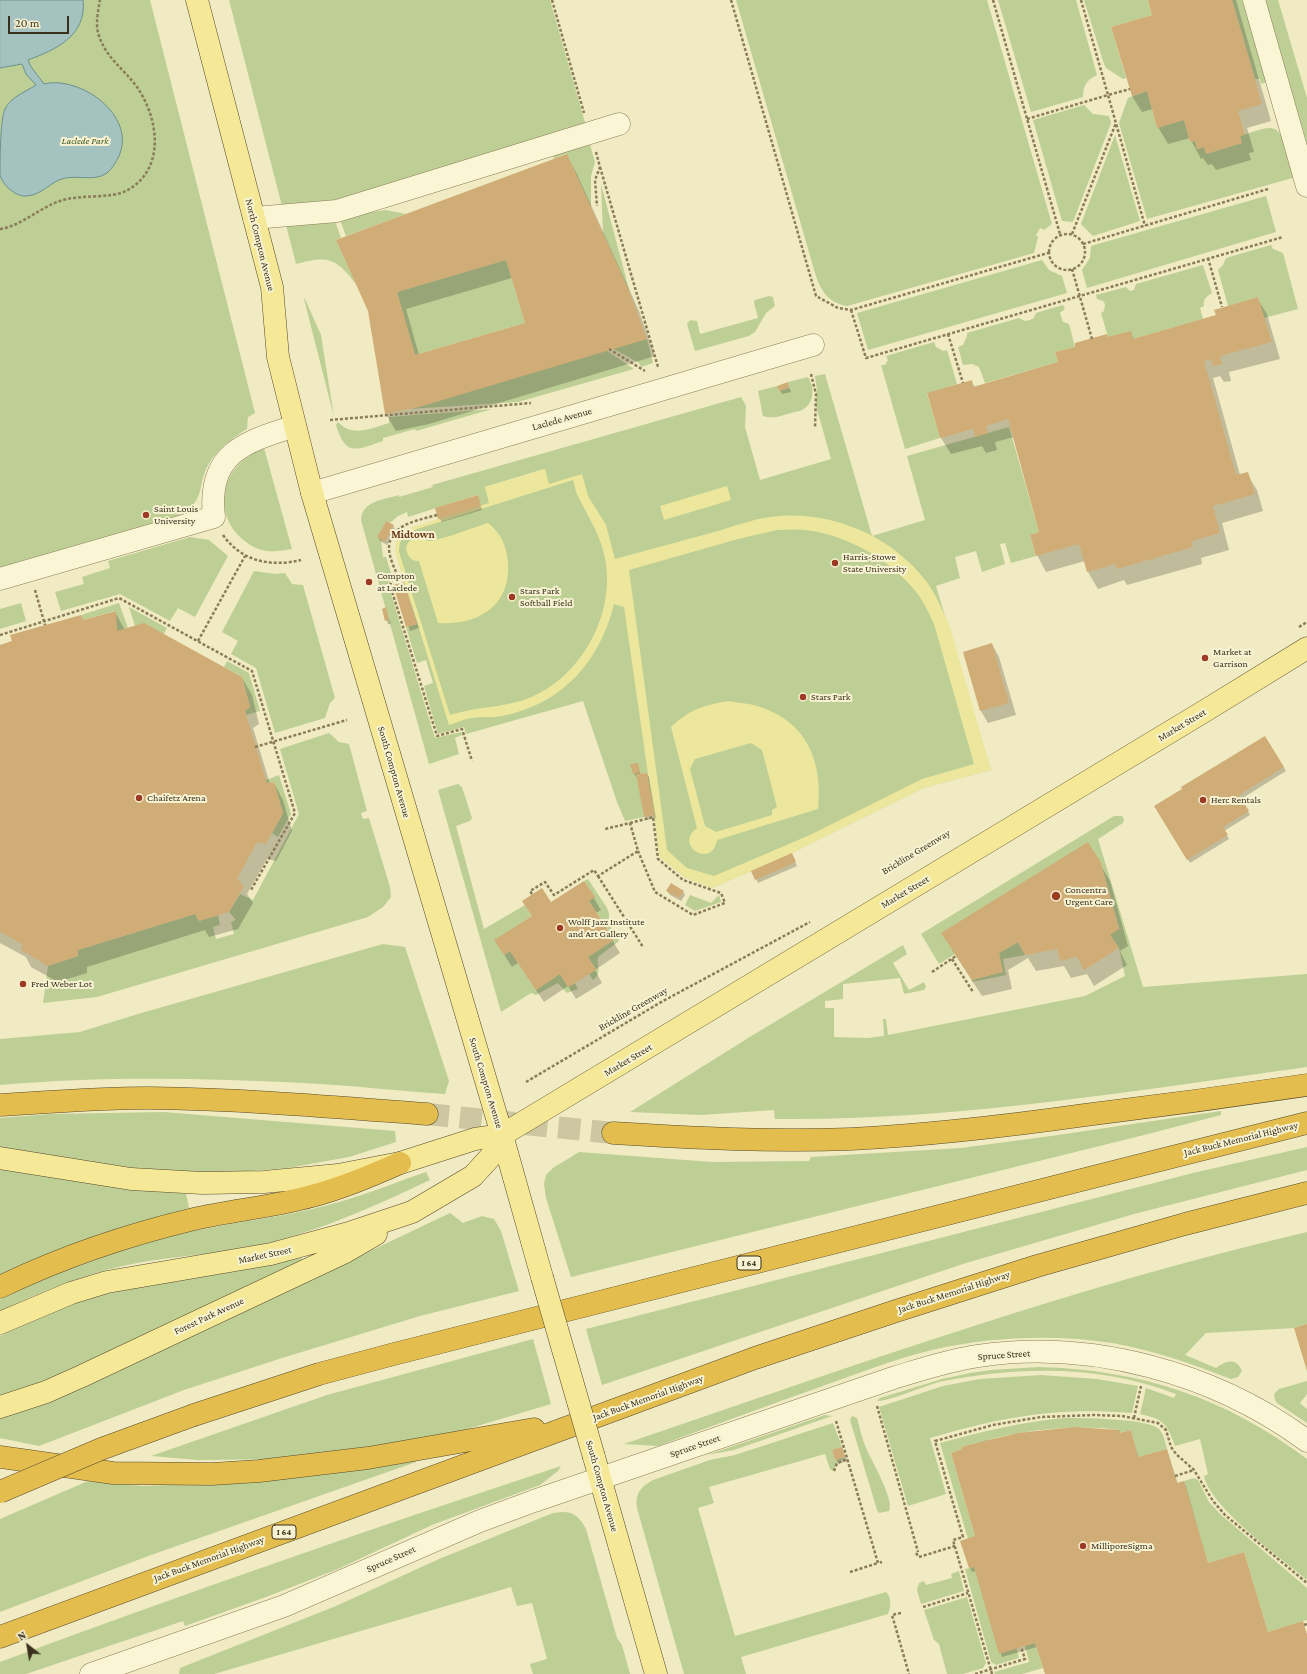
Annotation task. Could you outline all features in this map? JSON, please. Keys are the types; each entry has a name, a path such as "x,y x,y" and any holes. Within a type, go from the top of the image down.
{"highway":[{"path":"613,1133 774,1140 850,1139 927,1134 999,1127 1307,1085"},
{"path":"0,1105 69,1100 148,1098 271,1103 427,1114"},
{"name":"Jack Buck Memorial Highway","path":"0,1492 101,1449 194,1414 319,1374 1307,1123"},
{"path":"0,1287 44,1266 118,1240 196,1219 312,1196 351,1184 400,1164"},
{"name":"Jack Buck Memorial Highway","path":"0,1637 365,1504 567,1427 762,1356 966,1288 1178,1226 1307,1193"},
{"path":"0,1457 113,1473 212,1474 259,1471 368,1458 421,1450 533,1429 567,1427"}],"main road":[{"name":"North Compton Avenue","path":"197,0 272,287 278,357 312,493"},
{"name":"South Compton Avenue","path":"312,493 502,1135 656,1674"},
{"name":"Market Street","path":"400,1164 475,1139 502,1135 1307,648"},
{"name":"Market Street","path":"0,1323 71,1293 107,1282 270,1254 352,1232 412,1212 473,1176 494,1153 502,1135"},
{"path":"0,1158 131,1179 202,1183 264,1182 338,1175 400,1164"},
{"name":"Forest Park Avenue","path":"0,1407 46,1392 345,1252 412,1212"}],"street":[{"path":"1254,0 1307,186"},
{"path":"254,218 337,212 620,124"},
{"name":"Laclede Avenue","path":"312,493 813,345"},
{"path":"0,579 214,516 212,499 214,485 219,471 228,458 237,449 248,442 295,426"},
{"name":"Spruce Street","path":"91,1674 284,1606 480,1521 896,1377 938,1364 978,1356 1020,1353 1054,1353 1090,1356 1160,1369 1200,1382 1259,1408 1307,1441"}],"path":[{"path":"0,230 60,201 76,196 119,194 126,191 140,180 148,171 153,160 154,131 151,116 145,102 137,88 115,64 99,35 98,20 100,0"},
{"path":"552,0 658,367"},
{"path":"731,0 816,296 838,308 851,310 1048,253"},
{"path":"992,0 1060,234"},
{"path":"1082,0 1145,226"},
{"path":"1027,119 1130,89"},
{"path":"1072,234 1116,123"},
{"path":"597,206 595,180 600,167"},
{"path":"1084,244 1268,189"},
{"path":"1060,234 1072,234 1077,236 1084,244 1084,258 1081,263 1072,270 1060,269 1055,266 1048,253 1052,241 1060,234"},
{"path":"851,310 866,358 1283,237"},
{"path":"1208,258 1222,307"},
{"path":"1072,270 1092,339"},
{"path":"948,334 962,383"},
{"path":"609,349 645,371"},
{"path":"811,374 816,394 815,428"},
{"path":"330,420 531,403"},
{"path":"437,514 401,527 393,535 389,548 396,572 390,585 437,736 462,729 472,761"},
{"path":"214,516 221,532 228,542 245,556 268,564 288,563 301,560"},
{"path":"198,641 245,556"},
{"path":"36,594 45,623"},
{"path":"0,635 45,623 119,598 252,671 295,813 251,890"},
{"path":"1294,630 1307,622"},
{"path":"255,747 347,720"},
{"path":"605,829 652,817 658,859 684,880 721,894 725,904 694,915 655,892 638,851 630,823"},
{"path":"598,876 638,851"},
{"path":"532,894 530,891 545,882 554,895 594,870 643,948"},
{"name":"Brickline Greenway","path":"526,1082 663,1000 813,921"},
{"path":"932,972 956,956"},
{"path":"952,959 973,992"},
{"path":"1134,1418 1140,1388"},
{"path":"877,1405 919,1556 954,1546"},
{"path":"992,1674 954,1546 953,1540 963,1537 935,1441 993,1425 1041,1417 1094,1415 1134,1418 1150,1421 1162,1426 1173,1450 1194,1470 1213,1501 1225,1515 1307,1583"},
{"path":"835,1419 878,1564"},
{"path":"834,1471 838,1463 848,1459"},
{"path":"1175,1476 1194,1470"},
{"path":"850,1572 882,1562"},
{"path":"923,1606 968,1593"},
{"path":"901,1613 892,1616 909,1674"},
{"path":"975,1674 1025,1659 1021,1647"}],"green space":[{"name":"Laclede Park","path":"0,0 150,0 255,413 248,417 247,429 225,444 212,459 204,473 197,499 193,505 177,516 0,568"},
{"path":"229,0 550,0 586,126 346,201 283,210"},
{"path":"736,0 987,0 1052,224 1044,230 1040,228 1036,235 1038,237 1034,253 847,306 834,302 830,299 822,290 815,273"},
{"path":"998,0 1076,0 1097,75 1086,83 1083,97 1031,112"},
{"path":"1084,0 1150,0 1148,1 1152,15 1111,27 1126,78 1123,79 1106,68"},
{"path":"1232,0 1242,0 1267,82 1261,84 1260,79 1255,79"},
{"path":"1264,0 1278,0 1307,98 1307,144"},
{"path":"1147,91 1157,128 1184,120 1190,142 1195,141 1197,149 1204,147 1206,154 1242,143 1240,136 1262,129 1275,129 1284,140 1296,177 1147,219 1119,123 1128,98"},
{"path":"1084,105 1093,114 1109,116 1111,123 1073,222 1062,221 1033,120"},
{"path":"1115,135 1140,221 1093,236 1081,224"},
{"path":"589,141 595,162 591,176 591,208 566,154 554,159 552,152"},
{"path":"601,184 630,293 603,233"},
{"path":"1266,196 1276,232 1087,288 1082,270 1090,258 1091,246"},
{"path":"386,210 406,214 346,236 339,217"},
{"path":"334,218 341,238 336,240 356,284 343,269 330,261 316,260 296,264 286,225"},
{"path":"1271,245 1273,249 1283,253 1298,309 1264,318 1258,297 1228,306 1218,270 1223,265 1226,258"},
{"path":"506,260 525,323 415,355 397,292"},
{"path":"1042,260 1049,270 1062,276 1067,293 868,350 857,313"},
{"path":"1203,265 1212,293 1205,298 1204,306 1200,308 1203,319 1133,339 1108,337 1101,313 1104,311 1105,304 1103,301 1097,299 1096,295 1126,287 1130,291 1134,290 1136,284"},
{"path":"769,296 773,297 775,306 766,313 755,332 749,336 695,351 687,324 690,320 697,321 700,334 758,318 754,303 755,300"},
{"path":"304,299 321,335 334,417"},
{"path":"1063,305 1065,309 1060,313 1063,322 1069,324 1075,347 1055,352 1058,362 985,383 979,367 972,364 963,365 958,347 963,345 967,333 1019,318 1025,321 1029,320 1033,318 1036,313"},
{"path":"647,339 653,363 641,367 639,363 612,348"},
{"path":"934,342 936,347 943,351 947,350 957,384 927,394 940,438 905,449 881,365 885,365 888,360 886,356"},
{"path":"606,350 634,369 518,402 411,409"},
{"path":"825,374 872,536 925,520 907,456 1009,427 1039,532 1030,535 1036,556 1011,563 1005,543 1000,544 1005,564 982,572 976,551 955,557 960,578 936,586 991,770 923,788 792,853 712,888 684,877 660,857 647,773 637,774 644,817 625,821 617,802 583,701 466,734 464,727 438,734 424,686 433,683 426,660 417,663 406,627 417,624 396,554 396,545 398,538 410,528 481,506 477,495 408,517 407,512 398,516 390,523 386,521 377,537 381,539 383,557 386,557 392,576 388,584 435,738 461,732 462,735 455,738 459,754 429,764 361,520 365,509 374,502 380,500 399,495 399,497 433,487 432,485 741,397 746,406 745,427 760,480 831,459 816,406 817,390 815,376","holes":["544,469 490,503 485,487"]},
{"path":"808,377 812,389 812,397 811,401 805,408 777,417 763,416 758,391 777,386 779,391 789,388 788,382"},
{"path":"492,409 416,431 415,429 383,438 383,441 359,448 348,446 344,442 336,425 338,422 349,430 356,431 389,423 389,417"},
{"path":"264,448 292,549 267,551 251,546 238,535 230,523 225,510 224,497 232,473 240,463 251,454"},
{"path":"190,537 209,540 228,556 195,617 178,608 170,621 120,594 61,611 55,592 84,584 82,577 110,568 108,561"},
{"path":"254,571 275,574 285,573 292,584 303,585 335,698 330,703 325,718 275,733 256,668 231,654 238,641 222,632"},
{"path":"21,603 26,621 0,629 0,609"},
{"path":"119,603 128,628 117,631 115,611 83,620 81,615"},
{"path":"129,607 167,628 164,634 135,626"},
{"path":"227,661 249,673 260,711 246,715 245,711 250,707 242,677 224,667"},
{"path":"329,733 339,742 349,744 367,811 361,813 363,819 369,818 390,887 391,897 383,907 368,917 97,997 43,1003 48,966 78,956 78,950 195,914 199,921 218,915 220,925 213,927 216,939 234,934 231,922 236,920 229,912 240,894 253,900 299,814 280,749"},
{"path":"279,775 291,814 278,837 272,833 283,813 274,782 267,783 266,780"},
{"path":"458,784 462,787 472,818 470,821 456,826 484,929 525,905 532,916 495,940 504,955 510,951 536,990 560,974 568,987 575,983 578,989 567,993 558,983 536,995 531,993 501,1012 438,790"},
{"path":"1114,816 1122,816 1124,819 1123,823 1098,839 1143,987 1307,974 1307,1067 1042,1103 908,1115 775,1119 774,1110 701,1115 630,1112 753,1035 903,945 907,954 893,963 909,990 924,982 926,987 924,990 904,994 900,978 843,984 843,999 825,1001 825,1008 834,1008 834,1037 868,1038 884,1036 883,1019 886,1019 888,1035 1085,996 1125,976 1119,948 1110,935 1119,928 1101,864 1088,843 942,933 955,954 939,964 921,934"},
{"path":"588,879 607,908 609,913 609,924 619,941 598,957 598,974 593,980 589,974 596,969 588,957 614,940 589,901 594,897 584,881"},
{"path":"690,895 711,903 719,895 721,902 695,911 685,905"},
{"path":"1018,942 1025,955 1003,959 1006,975 972,982 972,980 1003,972 999,953"},
{"path":"383,944 405,947 449,1081 445,1094 321,1084 189,1079 75,1080 0,1085 0,1039 80,1032"},
{"path":"1221,1111 1221,1115 1148,1134 571,1277 546,1198 544,1184 546,1175 553,1168 579,1152 712,1162 809,1161 811,1157 961,1148"},
{"path":"164,1112 395,1131 396,1142 349,1157 288,1168 225,1173 149,1170 0,1149 0,1118 50,1114"},
{"path":"1307,1147 1307,1170 1134,1214 966,1263 602,1385 586,1329 1193,1173"},
{"path":"0,1168 186,1194 189,1208 103,1233 45,1255 0,1277"},
{"path":"426,1172 430,1180 347,1217 304,1233 241,1249 147,1261 110,1269 54,1287 0,1311 0,1300 24,1288 75,1267 129,1248 183,1234 295,1213 329,1205 366,1194"},
{"path":"450,1213 463,1223 482,1216 494,1219 501,1231 519,1291 420,1316 282,1358 184,1390 39,1446 0,1438 0,1417 322,1274"},
{"path":"1307,1232 1307,1324 1294,1328 1206,1333 1185,1355 1216,1368 1227,1362 1234,1362 1242,1371 1238,1377 1231,1379 1142,1349 1090,1340 1067,1338 1022,1338 976,1342 932,1350 890,1362 658,1446 624,1444 963,1329 1134,1277 1220,1253"},
{"path":"301,1258 304,1261 53,1379 0,1397 0,1336 44,1314 77,1301 115,1292 248,1269"},
{"path":"533,1339 551,1404 444,1436 287,1459 198,1460 151,1456 327,1395"},
{"path":"1039,1367 1077,1369 1113,1374 1147,1381 1180,1391 1213,1403 1245,1419 1276,1437 1307,1459 1307,1580 1232,1517 1219,1502 1209,1488 1204,1476 1208,1474 1200,1439 1175,1446 1170,1432 1164,1424 1154,1418 1140,1414 1146,1388 1174,1398 1176,1394 1148,1384 1090,1373 1032,1371 973,1376 944,1381 892,1398 877,1401 880,1398 942,1379 970,1373"},
{"path":"1041,1375 1097,1379 1138,1386 1132,1413 1078,1411 1030,1415 981,1424 930,1438 946,1494 908,1506 879,1407 943,1386 980,1379"},
{"path":"1307,1381 1307,1394 1300,1403 1307,1409 1307,1423 1277,1403 1274,1394 1279,1389"},
{"path":"825,1415 832,1416 734,1450 707,1455"},
{"path":"852,1416 857,1418 865,1445 886,1489 889,1498 889,1511 879,1513 877,1510 850,1420"},
{"path":"1064,1418 1113,1419 1152,1425 1161,1431 1167,1449 1138,1457 1131,1430 1119,1433 1119,1430 1099,1428 1059,1428 1039,1430 1000,1437 961,1447 962,1449 951,1453 975,1536 968,1539 940,1443 1001,1428"},
{"path":"833,1423 842,1447 832,1450 835,1460 844,1459 838,1461 833,1471 830,1469 825,1454 709,1487 714,1503 698,1508 735,1636 886,1592 890,1602 888,1614 741,1657 746,1674 684,1674 637,1508 639,1491 653,1480 710,1460 735,1455"},
{"path":"415,1459 416,1462 151,1555 0,1612 0,1519 88,1481 142,1486 223,1483"},
{"path":"561,1466 558,1471 540,1485 432,1525 338,1569 266,1597 185,1626 183,1621 26,1674 0,1674 0,1662 280,1561"},
{"path":"1194,1478 1198,1480 1209,1502 1220,1514 1307,1588 1307,1620 1268,1632 1244,1552 1208,1563 1184,1481"},
{"path":"567,1512 577,1516 586,1529 617,1638 622,1645 630,1674 533,1674 530,1664 547,1659 532,1603 517,1606 511,1587 214,1674 179,1674 180,1668 336,1606 439,1559 553,1513"},
{"path":"974,1567 1017,1649 1019,1658 996,1665 991,1662 965,1569"},
{"path":"959,1571 964,1591 921,1604 917,1590 919,1583 924,1581 926,1585 952,1578 951,1574"},
{"path":"967,1597 986,1663 983,1668 963,1674 947,1674 939,1644 934,1640 924,1610"},
{"path":"1035,1643 1043,1668 1022,1674 995,1674 994,1672 1029,1662 1025,1646"}],"sand":[{"path":"545,469 549,484 582,474 588,496 606,525 615,559 764,518 780,516 821,518 861,530 879,540 897,552 912,565 926,581 939,602 949,624 991,770 923,788 792,853 712,888 684,877 660,857 624,607 614,604 608,625 599,644 576,677 561,690 524,710 498,717 480,717 469,719 449,725 396,554 396,545 398,538 410,528 489,503 485,487","holes":["573,480 578,495 601,543 607,573 606,596 601,618 592,640 579,659 563,676 545,690 515,703 468,710 450,715 399,552 402,540 405,535 411,531","777,530 820,532 849,542 890,566 916,591 934,624 974,764 922,779 810,835 714,876 687,868 667,850 629,570 738,539"]},
{"path":"727,486 731,500 664,520 660,506"},
{"path":"488,523 500,536 506,551 508,563 504,591 497,602 489,610 478,617 466,621 438,623 419,561 413,560 406,550 408,543 414,538 431,541"},
{"path":"729,701 757,706 774,713 788,722 800,733 808,745 814,759 818,775 818,809 717,840 714,849 708,853 702,854 696,852 691,847 689,841 691,835 697,828 671,727 691,712 705,706","holes":["751,743 762,750 777,807 772,810 772,815 716,832 705,826 690,769 695,759"]}],"water":[{"path":"0,0 83,0 83,13 80,23 67,40 49,51 28,60 44,84 58,83 73,86 88,92 101,101 112,113 120,126 122,141 119,156 107,173 102,176 90,178 65,178 55,182 36,194 27,196 14,193 4,183 0,175 3,114 11,101 36,85 26,74 22,64 0,68"}],"building":[{"path":"1232,0 1262,104 1238,111 1245,135 1240,136 1242,143 1206,154 1204,147 1197,149 1195,141 1190,142 1184,120 1157,128 1147,91 1132,96 1111,27 1152,15 1148,1"},
{"path":"567,154 630,293 647,339 419,407 385,414 368,311 336,240","holes":["506,260 525,323 415,355 397,292"]},
{"path":"1258,297 1272,342 1220,356 1222,364 1213,366 1211,359 1204,361 1236,475 1248,472 1255,494 1213,506 1220,533 1192,541 1193,547 1117,569 1115,564 1087,572 1079,544 1036,556 1030,535 1039,532 1008,419 986,426 988,433 975,437 973,429 940,438 927,393 972,380 973,387 1058,362 1055,352 1075,347 1075,343 1107,334 1108,337 1131,331 1133,339 1216,315 1214,310"},
{"path":"788,382 789,388 779,391 777,386"},
{"path":"478,495 481,506 438,519 435,508"},
{"path":"386,521 394,525 385,542 377,537"},
{"path":"404,582 417,624 406,627 393,585"},
{"path":"386,607 389,620 385,621 382,609"},
{"name":"Chaifetz Arena","path":"116,611 117,631 144,623 242,677 250,707 245,711 267,783 274,782 283,813 266,844 257,842 237,879 244,886 229,912 199,921 195,914 78,950 78,956 48,966 21,950 22,944 0,932 0,645 12,641 10,635 81,615 83,620"},
{"path":"992,643 1009,703 980,711 963,652"},
{"name":"Herc Rentals","path":"1265,736 1284,767 1239,795 1249,811 1223,827 1228,835 1187,860 1154,806 1182,789 1181,787"},
{"path":"638,763 640,772 633,774 630,764"},
{"path":"647,773 654,815 644,817 636,774"},
{"name":"Concentra Urgent Care","path":"1088,842 1101,863 1119,929 1110,935 1119,948 1084,970 1077,957 1060,961 1057,949 1025,955 1018,942 999,953 1003,972 972,980 941,933"},
{"path":"792,853 796,862 755,880 751,871"},
{"name":"Wolff Jazz Institute and Art Gallery","path":"584,881 595,897 589,901 614,940 588,957 596,970 568,987 560,974 536,990 510,951 504,955 494,940 532,916 522,901 542,888 551,902"},
{"path":"671,883 684,891 679,898 666,891"},
{"path":"1307,1324 1307,1371 1294,1328"},
{"name":"MilliporeSigma","path":"1074,1427 1120,1430 1119,1433 1131,1430 1138,1457 1167,1449 1177,1483 1184,1481 1208,1563 1244,1552 1268,1632 1303,1621 1307,1635 1307,1674 1045,1674 1035,1643 999,1654 974,1567 969,1568 960,1541 975,1536 951,1453 962,1449 961,1447 1018,1433"},
{"path":"842,1447 845,1457 835,1460 832,1450"}],"tunnel":[{"path":"427,1114 613,1133"}],"place":[{"name":"Saint Louis University","path":"146,515"},
{"name":"Harris-Stowe State University","path":"835,563"},
{"name":"Compton at Laclede","path":"369,582"},
{"name":"Stars Park Softball Field","path":"512,597"},
{"name":"Market at Garrison","path":"1205,658"},
{"name":"Stars Park","path":"803,697"},
{"name":"Chaifetz Arena","path":"139,798"},
{"name":"Herc Rentals","path":"1203,800"},
{"name":"Concentra Urgent Care","path":"1056,896"},
{"name":"Wolff Jazz Institute and Art Gallery","path":"560,928"},
{"name":"Fred Weber Lot","path":"23,984"},
{"name":"MilliporeSigma","path":"1083,1546"}],"district":[{"name":"Midtown","path":"413,535"}]}
